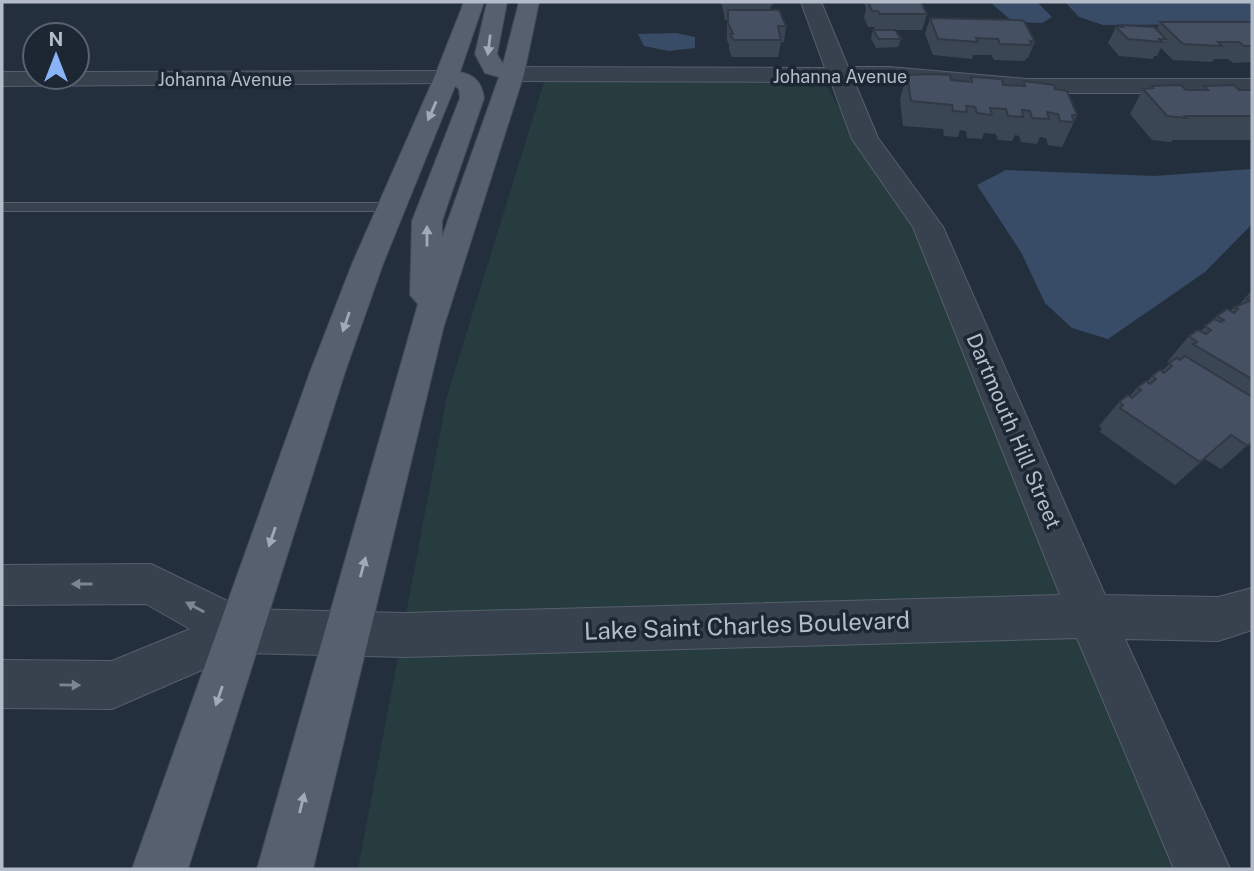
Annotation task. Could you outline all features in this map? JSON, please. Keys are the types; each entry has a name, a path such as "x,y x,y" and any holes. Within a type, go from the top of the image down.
{"main road":[{"path":"160,869 353,302 390,207 447,78 474,2"},
{"path":"496,2 486,54 493,68 512,74"},
{"path":"285,869 426,328 512,74 529,2"},
{"path":"426,328 427,221 472,98 471,87 462,79 447,78"}],"street":[{"name":"Dartmouth Hill Street","path":"811,2 866,139 928,227 1091,616 1202,869"},
{"name":"Johanna Avenue","path":"512,74 889,74 1027,86 1252,86"},
{"name":"Johanna Avenue","path":"2,79 447,78"},
{"name":"Lake Saint Charles Boulevard","path":"2,585 150,584 240,631"},
{"name":"Lake Saint Charles Boulevard","path":"2,684 112,685 240,631 405,635 1091,616 1218,620 1252,609"}],"lane":[{"path":"2,207 390,207"}],"green space":[{"path":"545,79 823,79 871,166 938,266 1079,614 1189,869 358,869 447,396"}],"water":[{"path":"990,2 1037,2 1052,17 1042,23 1013,22"},
{"path":"1065,2 1252,2 1252,24 1103,25 1079,17"},
{"path":"676,33 695,37 695,48 669,51 644,46 638,34"},
{"path":"1252,169 1252,224 1205,272 1108,339 1072,328 1045,303 1021,252 977,185 1006,170 1154,176"}],"building":[{"path":"868,2 921,2 927,14 880,14 878,11 872,11"},
{"path":"728,10 779,10 786,26 778,26 781,40 734,40 730,34 733,34 728,23"},
{"path":"930,18 1024,21 1035,42 1030,41 1032,45 1000,44 998,39 976,38 978,42 938,39"},
{"path":"1160,22 1252,22 1252,46 1244,46 1239,42 1218,42 1222,46 1183,44"},
{"path":"1120,25 1154,27 1166,39 1159,39 1162,42 1128,39 1116,27 1123,27"},
{"path":"873,30 895,30 901,39 879,39"},
{"path":"907,75 950,75 951,80 972,82 971,77 1002,79 1003,85 1025,86 1024,81 1054,85 1055,89 1067,91 1077,115 1072,115 1074,122 1060,121 1058,114 1047,112 1049,119 1032,118 1030,111 1022,110 1023,117 1008,116 1006,109 990,108 992,115 977,113 975,107 966,106 967,112 953,111 952,105 911,101"},
{"path":"1181,85 1186,90 1208,90 1204,86 1234,85 1239,90 1252,90 1252,116 1167,116 1143,89 1153,88 1151,86"},
{"path":"1252,296 1252,379 1193,344 1197,342 1189,336 1198,330 1206,334 1211,330 1205,326 1214,319 1221,322 1224,320 1217,316 1227,309 1234,313 1238,309 1234,307 1250,301 1247,299"},
{"path":"1185,356 1252,397 1252,441 1248,446 1231,435 1200,462 1120,408 1123,405 1119,402 1128,395 1132,398 1141,390 1137,388 1146,381 1150,384 1156,379 1152,376 1160,370 1164,373 1172,366 1169,363"}]}
